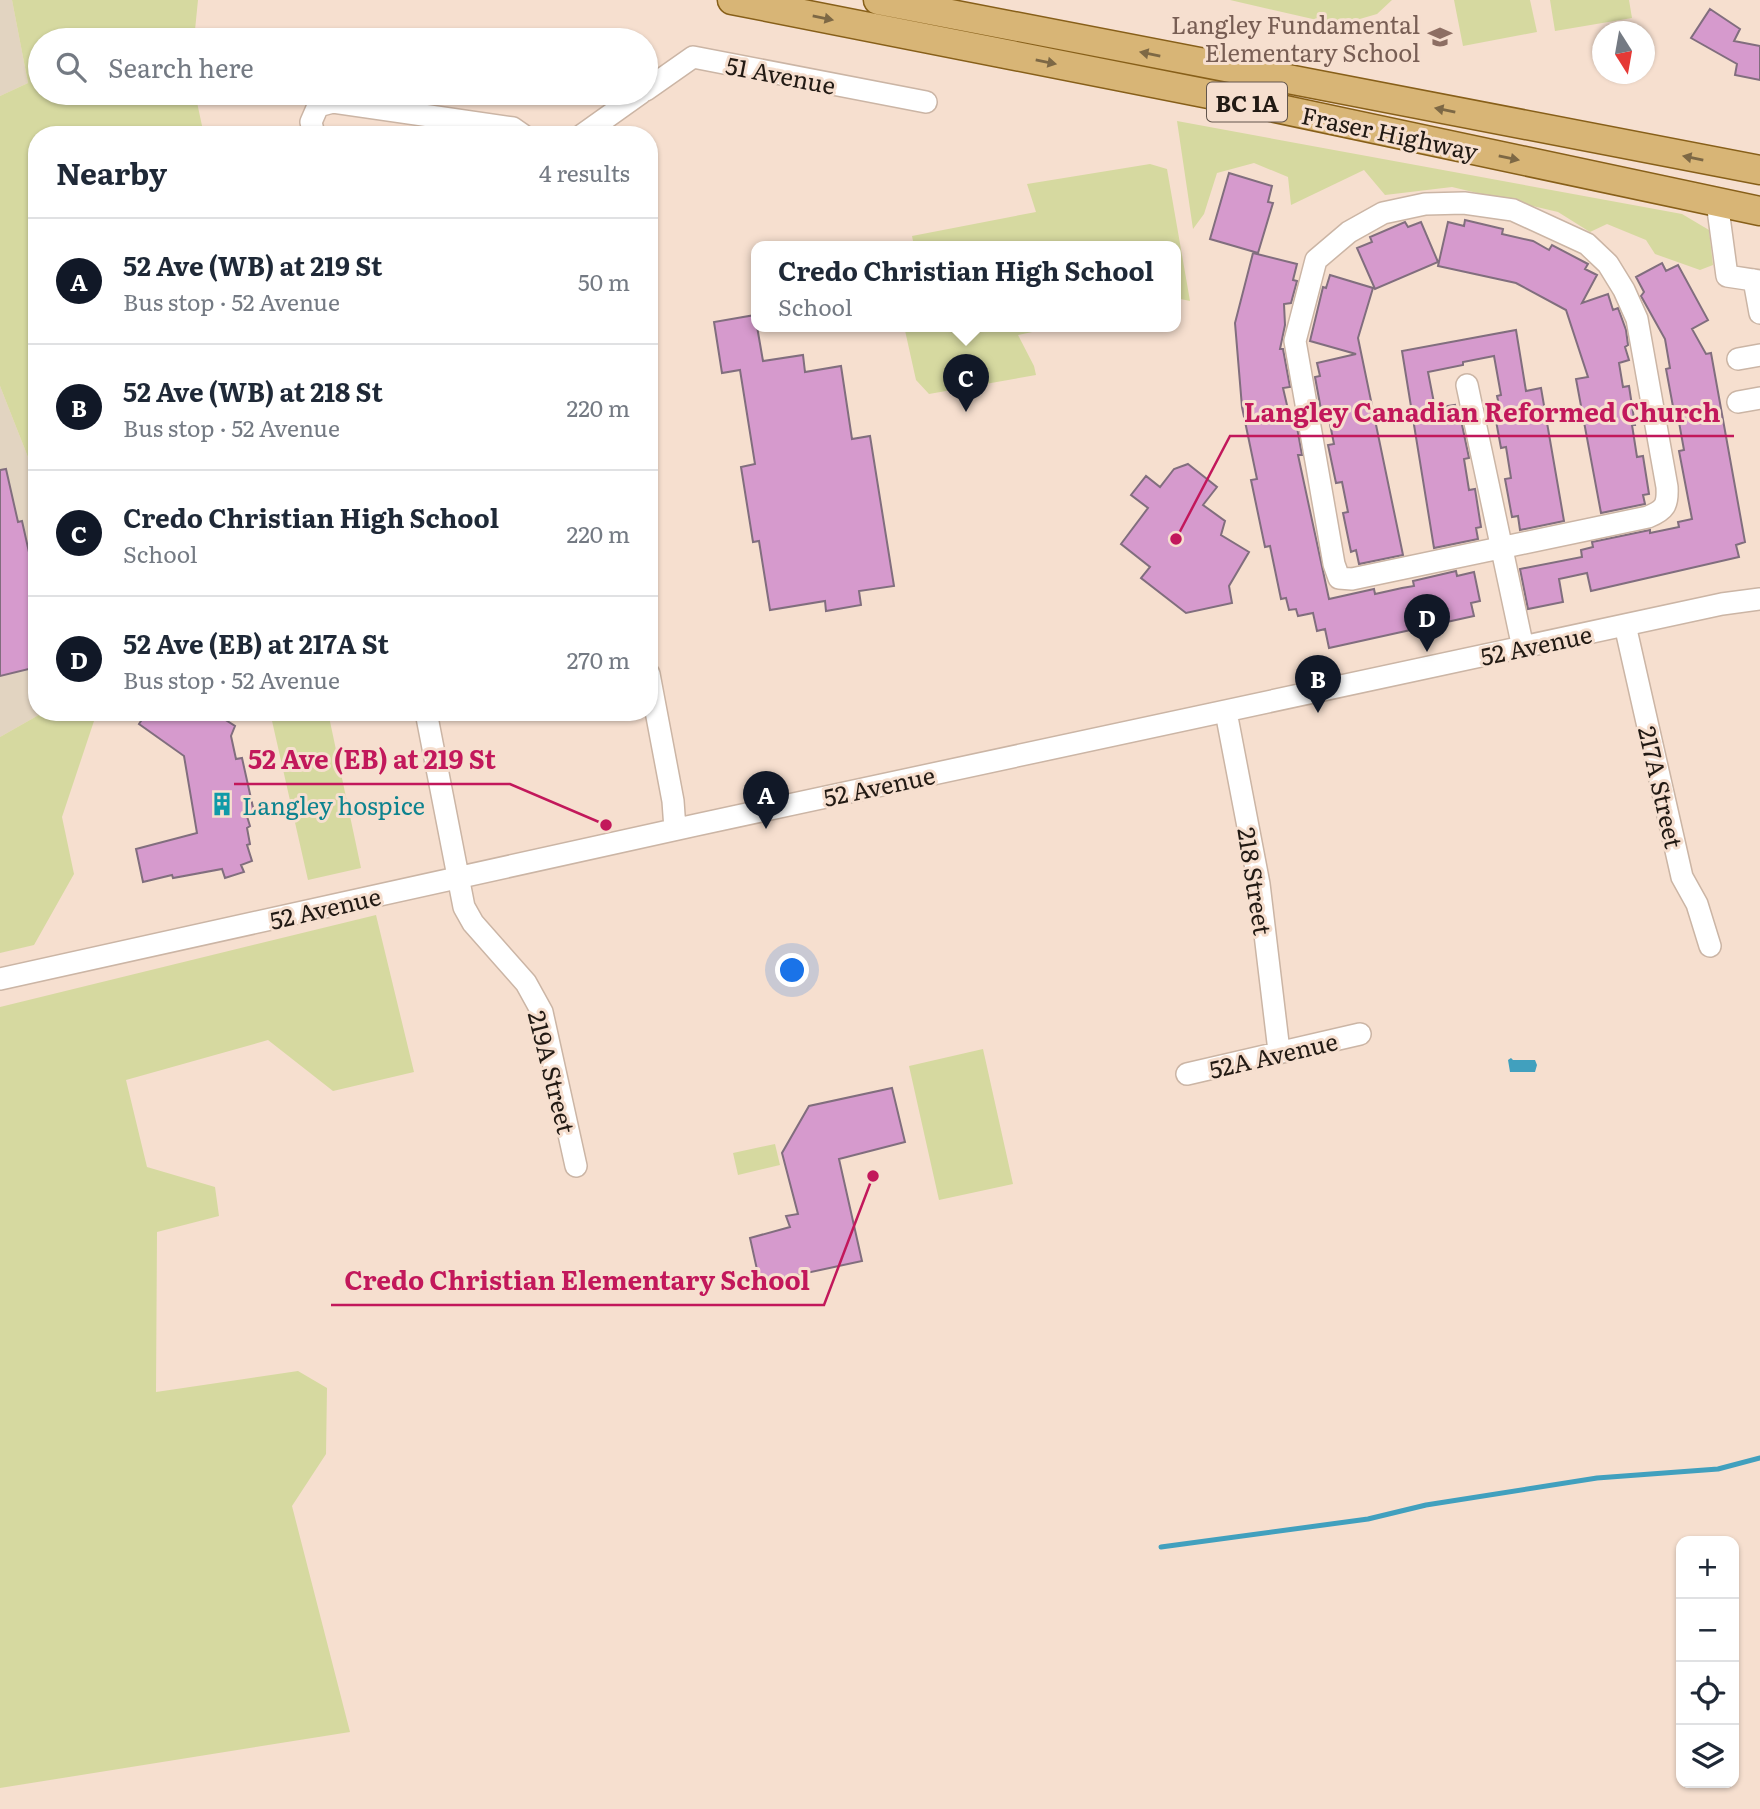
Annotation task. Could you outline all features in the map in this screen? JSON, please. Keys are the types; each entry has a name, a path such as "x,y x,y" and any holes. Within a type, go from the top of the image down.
{"main road":[{"name":"Fraser Highway","path":"732,0 1224,97 1760,211"},
{"name":"Fraser Highway","path":"878,0 1760,170"}],"street":[{"name":"51 Avenue","path":"658,82 693,57 926,102"},
{"path":"312,126 318,106 322,105"},
{"path":"354,105 499,126"},
{"path":"595,126 624,105"},
{"path":"1717,202 1727,276 1757,280 1760,313"},
{"path":"1464,203 1513,210 1587,244 1608,264 1637,319 1668,502 1662,511 1648,517 1501,549 1352,579 1339,578 1334,564 1295,341 1316,260 1349,232 1383,213 1424,204 1464,203"},
{"path":"1738,359 1760,355"},
{"path":"1467,385 1523,648"},
{"path":"1738,402 1760,398"},
{"name":"52 Avenue","path":"0,979 675,829 1722,604 1760,599"},
{"name":"217A Street","path":"1625,625 1682,877 1698,904 1710,946"},
{"name":"218 Street","path":"1226,712 1259,884 1279,1051"},
{"name":"219A Street","path":"428,721 464,907 473,923 526,983 542,1012 576,1166"},
{"path":"658,721 673,801 675,829"},
{"name":"52A Avenue","path":"1187,1074 1360,1034"}],"shaded area":[{"path":"0,0 12,0 28,83 0,96"},
{"path":"0,386 28,457 28,721 0,737"}],"green space":[{"path":"12,0 198,0 195,28 28,28 28,83"},
{"path":"1230,0 1392,0 1377,14 1339,25"},
{"path":"1454,0 1530,0 1537,32 1463,46"},
{"path":"1550,0 1629,0 1632,18 1592,21 1592,25 1555,31"},
{"path":"28,83 28,105 198,105 202,126 28,126 28,457 0,386 0,96"},
{"path":"1177,121 1682,214 1709,230 1713,265 1700,270 1655,254 1646,240 1607,224 1590,232 1558,212 1452,187 1385,195 1364,170 1291,205 1288,177 1254,163 1217,173 1204,214 1193,229"},
{"path":"1150,164 1167,169 1180,241 913,241 912,236 1036,212 1027,184"},
{"path":"1181,249 1190,301 1181,299"},
{"path":"905,332 1032,332 1018,335 1036,375 929,394 916,380"},
{"path":"28,721 94,721 62,817 74,874 34,945 0,953 0,737"},
{"path":"272,721 330,721 361,868 308,880"},
{"path":"376,915 414,1072 333,1091 268,1040 126,1080 147,1167 215,1187 219,1216 157,1232 156,1392 298,1371 327,1388 326,1454 292,1506 350,1732 0,1788 0,1007"},
{"path":"983,1049 1013,1184 939,1200 909,1066"},
{"path":"775,1144 780,1165 738,1175 733,1153"}],"water":[{"path":"1508,1060 1535,1060 1535,1072 1510,1072"}],"building":[{"path":"1710,9 1740,29 1734,41 1760,46 1760,80 1735,75 1737,64 1691,38"},
{"path":"1229,173 1272,186 1268,202 1273,203 1258,253 1210,239"},
{"path":"1465,220 1503,229 1502,234 1533,241 1549,250 1552,245 1588,264 1585,269 1597,275 1582,303 1608,294 1613,310 1618,308 1626,330 1628,345 1625,347 1629,360 1619,363 1623,387 1629,386 1637,457 1643,456 1649,494 1643,495 1645,504 1601,513 1576,379 1588,377 1566,310 1516,283 1438,266 1448,222 1464,226"},
{"path":"1405,222 1408,227 1421,222 1438,262 1375,289 1357,248 1372,242 1370,237"},
{"path":"1253,253 1297,264 1293,280 1297,281 1291,303 1284,304 1285,325 1280,349 1283,349 1290,387 1283,388 1290,418 1295,416 1302,455 1298,455 1329,599 1374,589 1375,594 1414,586 1413,581 1456,571 1457,576 1474,572 1480,601 1471,603 1474,616 1329,648 1325,629 1317,631 1313,613 1298,616 1296,609 1289,610 1286,598 1281,599 1270,546 1265,547 1251,480 1257,479 1242,407 1235,323"},
{"path":"1662,263 1666,271 1678,265 1708,320 1692,329 1706,354 1711,353 1745,542 1736,545 1739,557 1591,591 1587,573 1559,579 1563,602 1528,609 1520,569 1582,557 1581,550 1593,547 1592,542 1679,527 1678,522 1692,519 1679,451 1684,450 1666,369 1670,368 1665,339 1641,296 1644,292 1636,277"},
{"path":"1330,275 1373,288 1358,338 1403,555 1359,564 1356,550 1351,552 1343,513 1348,512 1342,482 1336,483 1328,445 1334,444 1328,414 1322,415 1315,377 1320,376 1317,363 1356,354 1310,341 1323,287 1326,288"},
{"path":"751,316 751,332 758,332 763,361 803,355 805,372 841,366 852,439 870,436 894,586 859,591 861,605 826,611 825,601 770,610 759,541 753,542 741,467 755,464 740,370 722,373 714,322"},
{"path":"1516,330 1526,391 1541,388 1564,521 1520,530 1518,516 1512,517 1505,479 1511,478 1506,447 1501,448 1494,410 1500,409 1497,396 1501,395 1494,356 1463,362 1463,365 1428,372 1435,408 1455,405 1458,420 1461,420 1469,458 1464,459 1469,490 1475,489 1481,527 1476,528 1478,539 1434,548 1402,351"},
{"path":"1188,464 1217,487 1203,505 1225,521 1221,535 1249,552 1229,586 1232,603 1186,613 1141,578 1150,567 1121,544 1148,508 1131,495 1146,476 1160,487 1174,469"},
{"path":"6,469 18,522 22,521 28,548 28,669 0,676 0,470"},
{"name":"Langley hospice","path":"141,721 227,721 235,726 231,736 236,759 242,758 254,812 246,813 250,826 247,828 250,844 247,845 252,861 241,865 244,872 225,878 222,869 173,878 172,875 143,882 136,849 197,833 184,756 139,724"},
{"path":"892,1088 905,1142 839,1159 862,1261 760,1283 750,1238 790,1227 786,1216 798,1214 782,1153 809,1106"}],"waterway":[{"path":"1161,1547 1368,1519 1426,1505 1597,1478 1718,1469 1760,1458"}],"place":[{"name":"Langley Fundamental Elementary School","path":"1440,37"},
{"name":"Credo Christian High School","path":"966,412"},
{"name":"Langley Canadian Reformed Church","path":"1176,539"},
{"name":"52 Ave (EB) at 217A St","path":"1427,652"},
{"name":"52 Ave (WB) at 218 St","path":"1318,713"},
{"name":"Langley hospice","path":"222,804"},
{"name":"52 Ave (EB) at 219 St","path":"606,825"},
{"name":"52 Ave (WB) at 219 St","path":"766,829"},
{"name":"Credo Christian Elementary School","path":"873,1176"}]}
